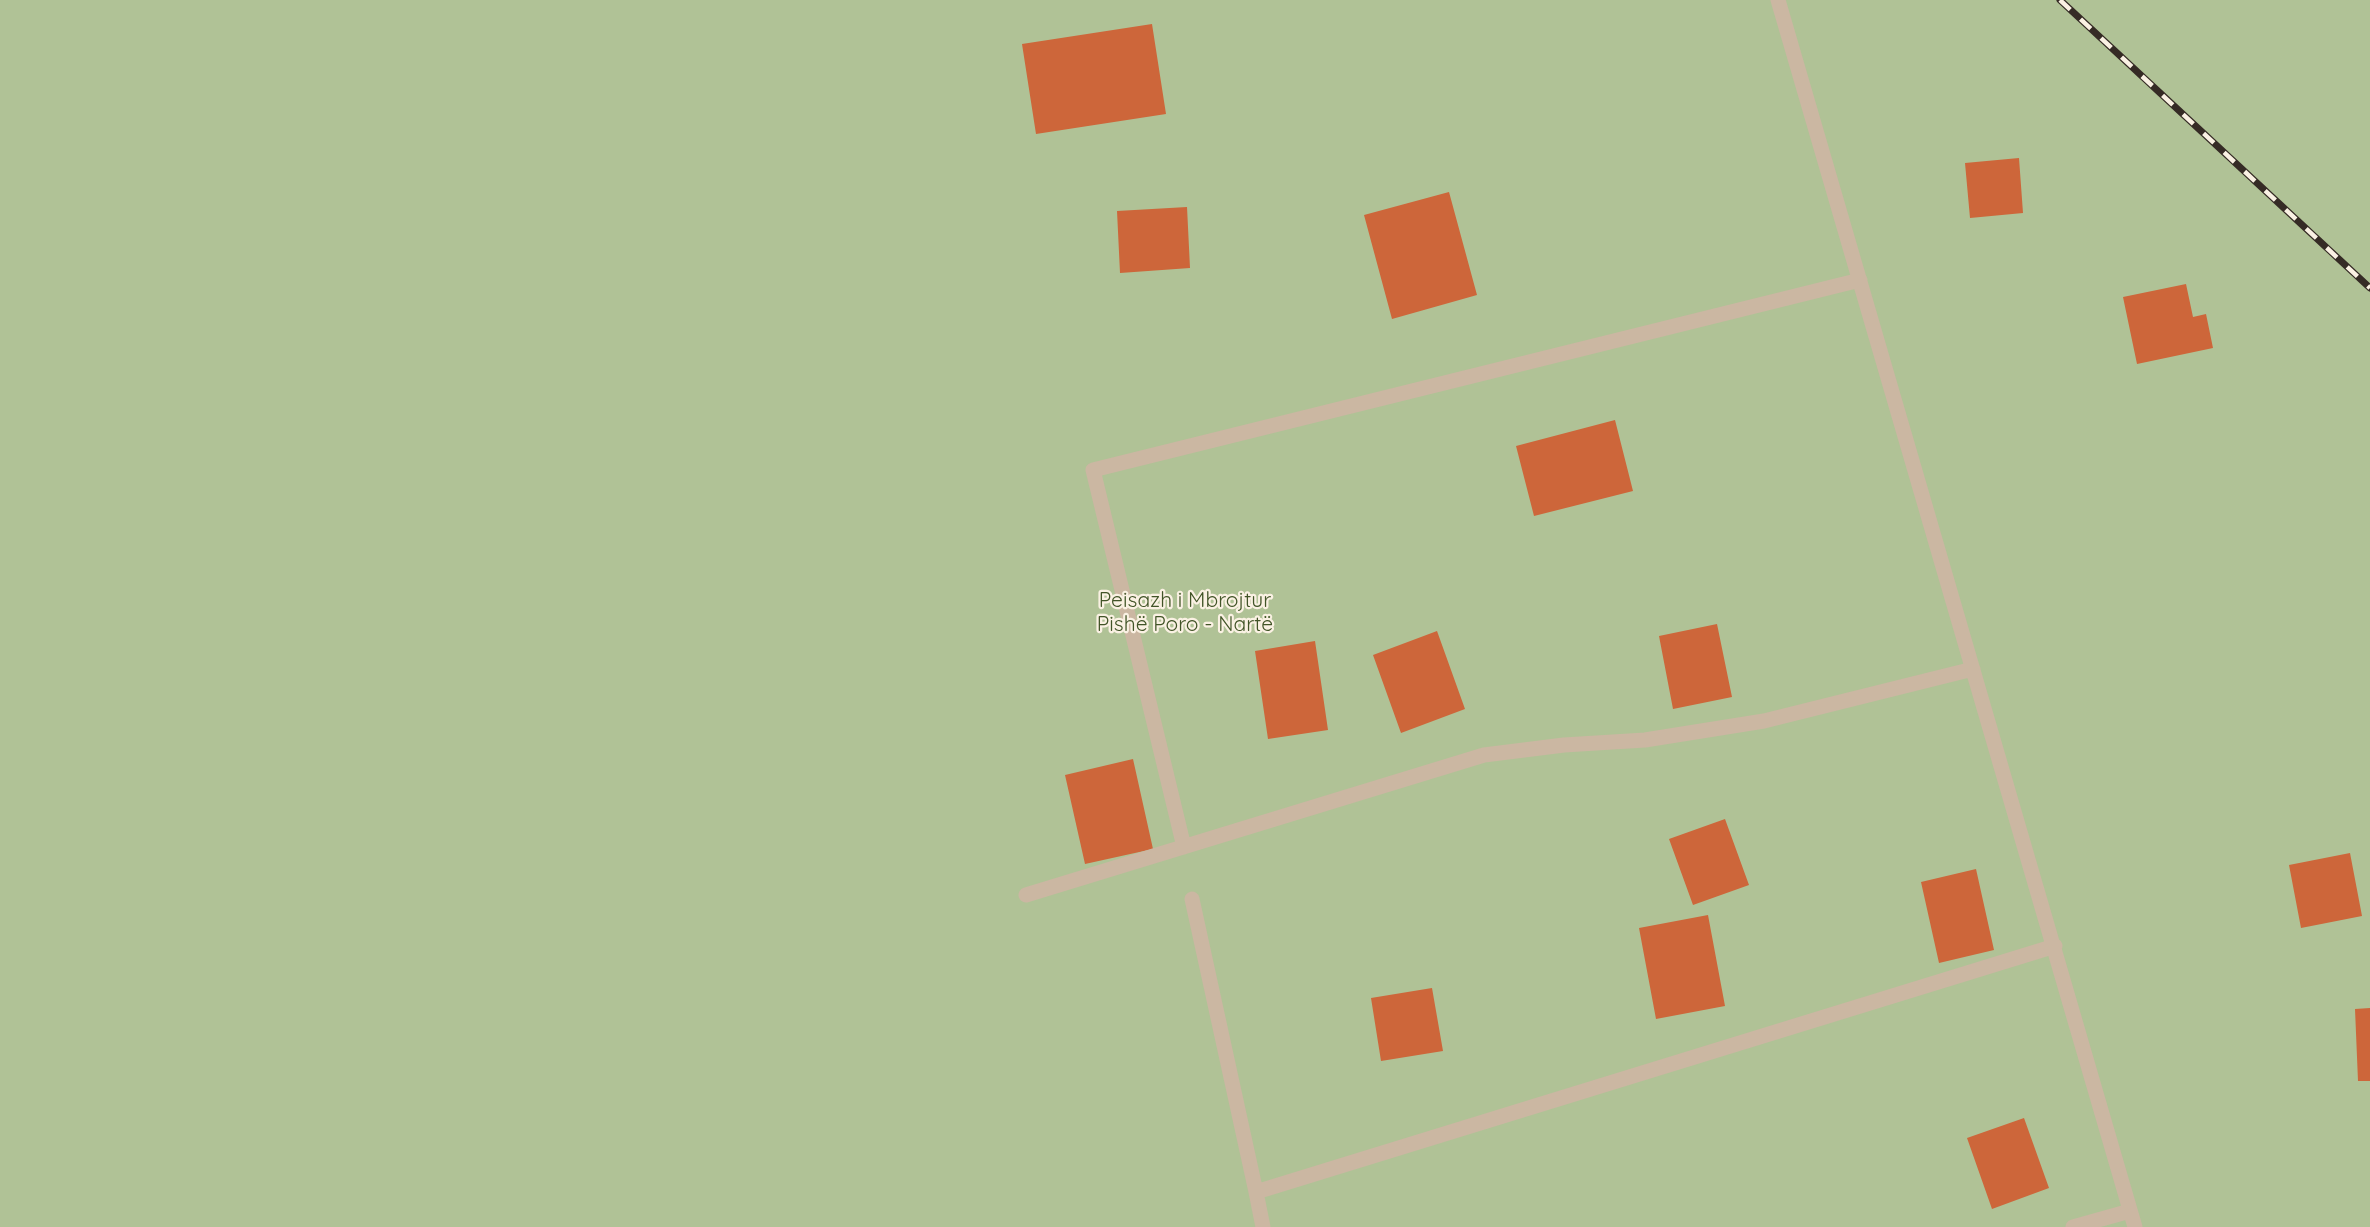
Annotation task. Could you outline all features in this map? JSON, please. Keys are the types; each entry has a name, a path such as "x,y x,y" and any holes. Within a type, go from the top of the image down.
{"street":[{"path":"1778,0 2135,1227"},
{"path":"1184,847 1093,470 1860,280"},
{"path":"1026,895 1484,755 1564,745 1645,740 1764,721 1973,669"},
{"path":"1192,899 1263,1227"},
{"path":"1256,1192 2055,946"},
{"path":"2073,1227 2130,1211"}],"green space":[{"name":"Peisazh i Mbrojtur Pishë Poro - Nartë","path":"0,0 2370,0 2370,1227 0,1227"}],"building":[{"path":"1152,24 1166,114 1036,134 1022,44"},
{"path":"2019,158 2023,213 1970,218 1965,163"},
{"path":"1449,192 1477,295 1392,319 1364,215"},
{"path":"1187,207 1190,268 1120,273 1117,211"},
{"path":"2186,284 2193,317 2206,314 2213,348 2137,364 2123,297"},
{"path":"1615,420 1633,491 1534,516 1516,446"},
{"path":"1717,624 1732,697 1673,709 1659,636"},
{"path":"1437,631 1465,709 1401,733 1373,655"},
{"path":"1315,641 1328,730 1268,739 1255,651"},
{"path":"1133,759 1153,849 1085,864 1065,775"},
{"path":"1725,819 1749,885 1693,905 1669,839"},
{"path":"2350,853 2362,916 2301,928 2289,865"},
{"path":"1976,869 1994,950 1939,963 1921,882"},
{"path":"1708,915 1725,1006 1656,1019 1639,928"},
{"path":"1432,988 1443,1051 1381,1061 1371,998"},
{"path":"2370,1008 2370,1081 2358,1081 2355,1009"},
{"path":"2024,1118 2049,1188 1992,1209 1967,1138"}],"railway":[{"path":"2060,0 2370,288"}]}
